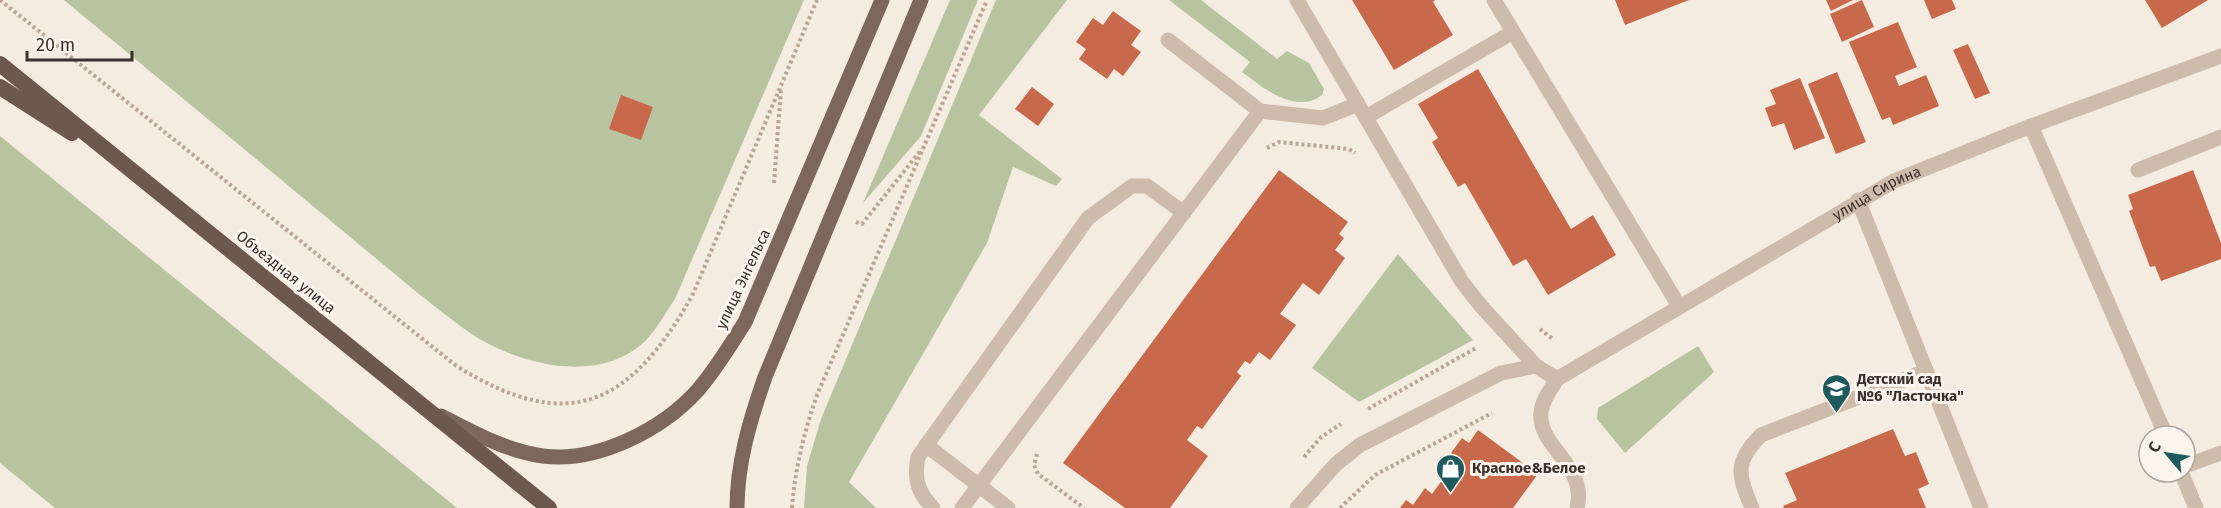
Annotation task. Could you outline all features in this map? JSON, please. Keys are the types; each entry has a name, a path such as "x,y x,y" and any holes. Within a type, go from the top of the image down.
{"highway":[{"name":"Объездная улица","path":"0,63 549,508"},
{"path":"0,87 146,181"}],"main road":[{"name":"улица Энгельса","path":"427,409 518,451 544,456 575,456 597,452 644,431 670,414 696,392 721,362 745,322 882,0"},
{"path":"737,508 741,460 750,421 765,377 921,0"}],"street":[{"path":"1297,0 1462,282 1536,366 1557,379 1541,413 1542,425 1578,481 1581,493 1577,508"},
{"path":"1494,0 1679,306"},
{"path":"1168,40 1260,111 1323,118 1362,110 1513,32"},
{"name":"улица Сирина","path":"1557,379 1858,200 1894,181 2031,126 2221,56"},
{"path":"962,508 1260,111"},
{"path":"2031,126 2161,424"},
{"path":"2138,170 2221,138"},
{"path":"933,508 922,498 915,477 918,457 1089,218 1132,186 1147,186 1184,213"},
{"path":"1858,200 1981,508"},
{"path":"1297,508 1336,464 1360,445 1501,373 1536,366"},
{"path":"1752,508 1741,480 1741,462 1749,447 1761,435 1926,371"},
{"path":"926,446 1008,508"},
{"path":"2197,462 2221,453"},
{"path":"2186,484 2196,508"}],"path":[{"path":"0,0 455,365 501,390 557,404 578,404 616,389 650,360 679,320 693,294 817,0"},
{"path":"792,508 799,453 817,395 987,0"},
{"path":"1263,152 1270,145 1279,142 1349,149 1357,154"},
{"path":"1340,508 1375,475 1492,413"},
{"path":"1043,447 1036,456 1034,465 1038,474 1084,508"}],"green space":[{"path":"64,0 804,0 675,299 658,326 646,340 627,354 606,363 559,366 511,354 470,333 419,294"},
{"path":"950,0 978,0 921,136 863,203"},
{"path":"996,0 1067,0 979,115 1062,179 1056,186 1013,167 987,243 849,482 876,508 804,508 807,466 821,419"},
{"path":"1169,0 1201,0 1277,59 1287,51 1309,63 1324,89 1322,95 1301,102 1291,101 1270,92 1242,72 1250,62"},
{"path":"0,136 457,508 55,508 0,463"},
{"path":"1398,254 1473,340 1359,402 1312,368"},
{"path":"1698,346 1714,372 1625,453 1597,419 1598,408"}],"building":[{"path":"1352,0 1435,0 1433,2 1453,35 1394,70"},
{"path":"1615,0 1689,0 1625,25"},
{"path":"1826,0 1853,0 1831,11"},
{"path":"1862,0 1874,27 1842,42 1830,14"},
{"path":"1924,0 1952,0 1956,9 1932,19"},
{"path":"2145,0 2208,0 2162,28"},
{"path":"1113,11 1141,31 1131,45 1141,52 1123,76 1114,69 1107,79 1079,59 1086,49 1076,42 1093,18 1103,25"},
{"path":"1898,22 1917,67 1895,76 1899,86 1926,75 1939,106 1893,125 1890,117 1882,120 1849,42"},
{"path":"1968,44 1990,93 1975,99 1953,50"},
{"path":"1478,69 1571,229 1593,215 1616,255 1548,295 1526,259 1513,266 1465,183 1458,187 1432,142 1438,138 1418,104"},
{"path":"1837,72 1866,142 1836,154 1808,84"},
{"path":"1800,78 1825,138 1794,150 1784,123 1772,127 1765,108 1776,104 1770,90"},
{"path":"1032,87 1054,104 1038,126 1015,109"},
{"path":"621,95 653,107 641,140 609,129"},
{"path":"1279,170 1348,222 1339,234 1344,238 1335,250 1345,258 1319,295 1303,283 1280,314 1296,325 1270,360 1259,352 1250,364 1245,361 1237,372 1241,376 1202,429 1197,426 1187,440 1208,456 1170,508 1125,508 1063,463"},
{"path":"2193,170 2221,243 2221,259 2161,281 2155,266 2150,267 2129,211 2133,209 2128,195"},
{"path":"1893,429 1905,456 1916,452 1929,484 1918,489 1926,508 1784,508 1783,506 1797,500 1785,473"},
{"path":"1478,430 1538,474 1513,508 1400,508 1406,500 1413,505 1425,488 1432,494 1458,458 1451,453 1462,438 1469,443"}],"place":[{"name":"Детский сад №6 \"Ласточка\"","path":"1836,414"},
{"name":"Красное&Белое","path":"1451,494"}]}
